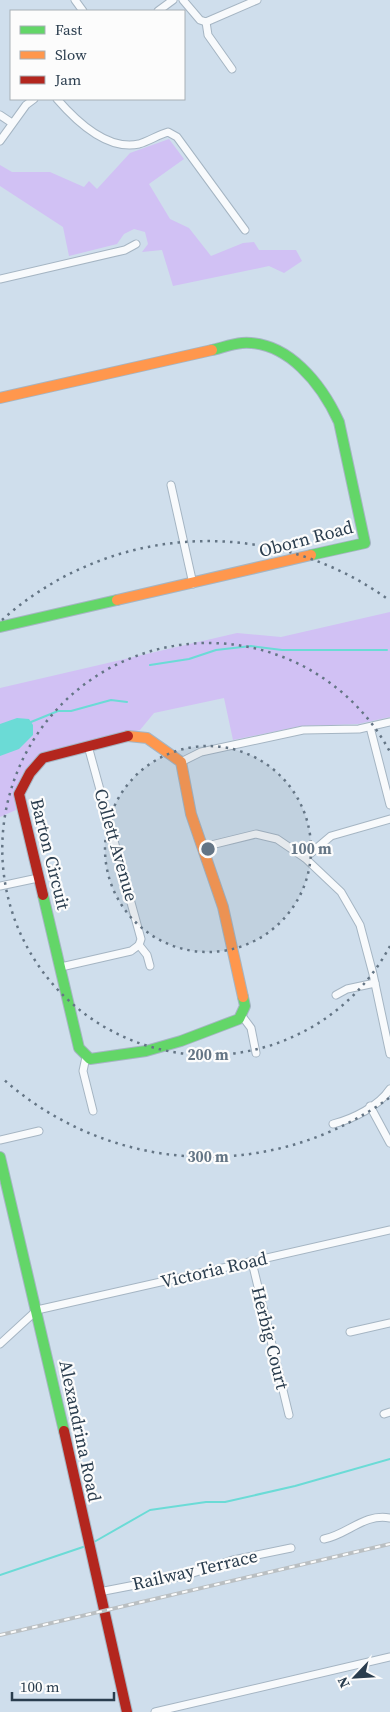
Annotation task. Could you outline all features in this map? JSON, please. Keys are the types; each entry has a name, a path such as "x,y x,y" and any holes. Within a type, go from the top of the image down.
{"street":[{"path":"159,10 173,0"},
{"path":"183,0 200,20 206,22 257,0"},
{"path":"206,22 208,34 232,69"},
{"path":"0,141 12,123 33,100"},
{"path":"58,100 72,116 102,137 124,145 140,144 168,132 177,137 245,230"},
{"path":"0,115 12,123"},
{"path":"0,279 125,250 136,244"},
{"name":"Oborn Road","path":"0,398 242,343 258,342 278,350 307,374 327,396 339,422 365,543 0,627"},
{"path":"170,485 193,584"},
{"path":"256,1053 250,1028 242,1016 244,999 223,907 190,814 180,762 201,752 303,730 344,730 390,722"},
{"path":"370,727 390,805"},
{"name":"Barton Circuit","path":"86,1057 78,1048 61,967 19,801 20,789 41,759 128,736 140,736 165,749 180,762"},
{"name":"Collett Avenue","path":"88,746 140,930 141,939 139,945 147,955 150,966"},
{"path":"305,858 331,836 390,819"},
{"path":"203,847 256,834 277,840 305,858 341,892 360,925 390,1054"},
{"path":"0,886 38,878"},
{"path":"61,967 131,951 139,945"},
{"path":"336,995 347,989 375,983"},
{"path":"92,1111 83,1072 86,1057 96,1059 146,1051 181,1041 242,1016"},
{"path":"334,1124 346,1121 381,1100 390,1089"},
{"path":"370,1106 390,1143"},
{"path":"0,1140 39,1131"},
{"name":"Alexandrina Road","path":"0,1157 37,1310 127,1712"},
{"name":"Victoria Road","path":"37,1310 390,1230"},
{"name":"Herbig Court","path":"252,1262 289,1415"},
{"path":"0,1344 37,1310"},
{"path":"350,1332 390,1323"},
{"path":"324,1539 335,1537 365,1520 390,1518"},
{"name":"Railway Terrace","path":"99,1592 187,1575 233,1560 290,1548"},
{"path":"155,1712 390,1657"}],"shaded area":[{"path":"169,139 184,159 149,184 170,219 189,228 211,256 243,243 254,242 259,250 296,250 302,261 284,273 269,266 173,286 162,250 142,252 148,244 145,232 134,229 124,234 117,244 69,256 63,227 0,186 0,165 12,172 50,172 84,187 89,181 97,189 130,153"},
{"path":"390,612 390,717 358,724 301,726 233,740 224,698 154,713 140,730 39,754 15,789 16,810 0,817 0,688 237,633 281,637"},
{"path":"17,718 29,719 33,725 33,735 19,749 0,756 0,724"}],"waterway":[{"path":"150,665 189,659 216,650 251,646 282,650 387,650"},
{"path":"31,722 58,711 71,711 111,700 127,702"},
{"path":"94,1542 150,1510 206,1502 225,1502 295,1486 390,1459"},
{"path":"0,1575 83,1547"}],"railway":[{"path":"0,1635 390,1544"}],"traffic: fast":[{"path":"212,350 242,343 259,344 274,349 288,357 313,380 339,422 365,543 311,555"},
{"path":"0,627 117,600"},
{"path":"43,895 79,1048 90,1059 146,1051 181,1041 239,1019 245,1006 243,997"},
{"path":"0,1157 64,1431"}],"traffic: slow":[{"path":"0,398 212,350"},
{"path":"117,600 311,555"},
{"path":"128,736 147,738 181,762 191,814 223,907 243,997"}],"traffic: jam":[{"path":"43,895 19,794 30,773 43,758 128,736"},
{"path":"64,1431 127,1712"}]}
